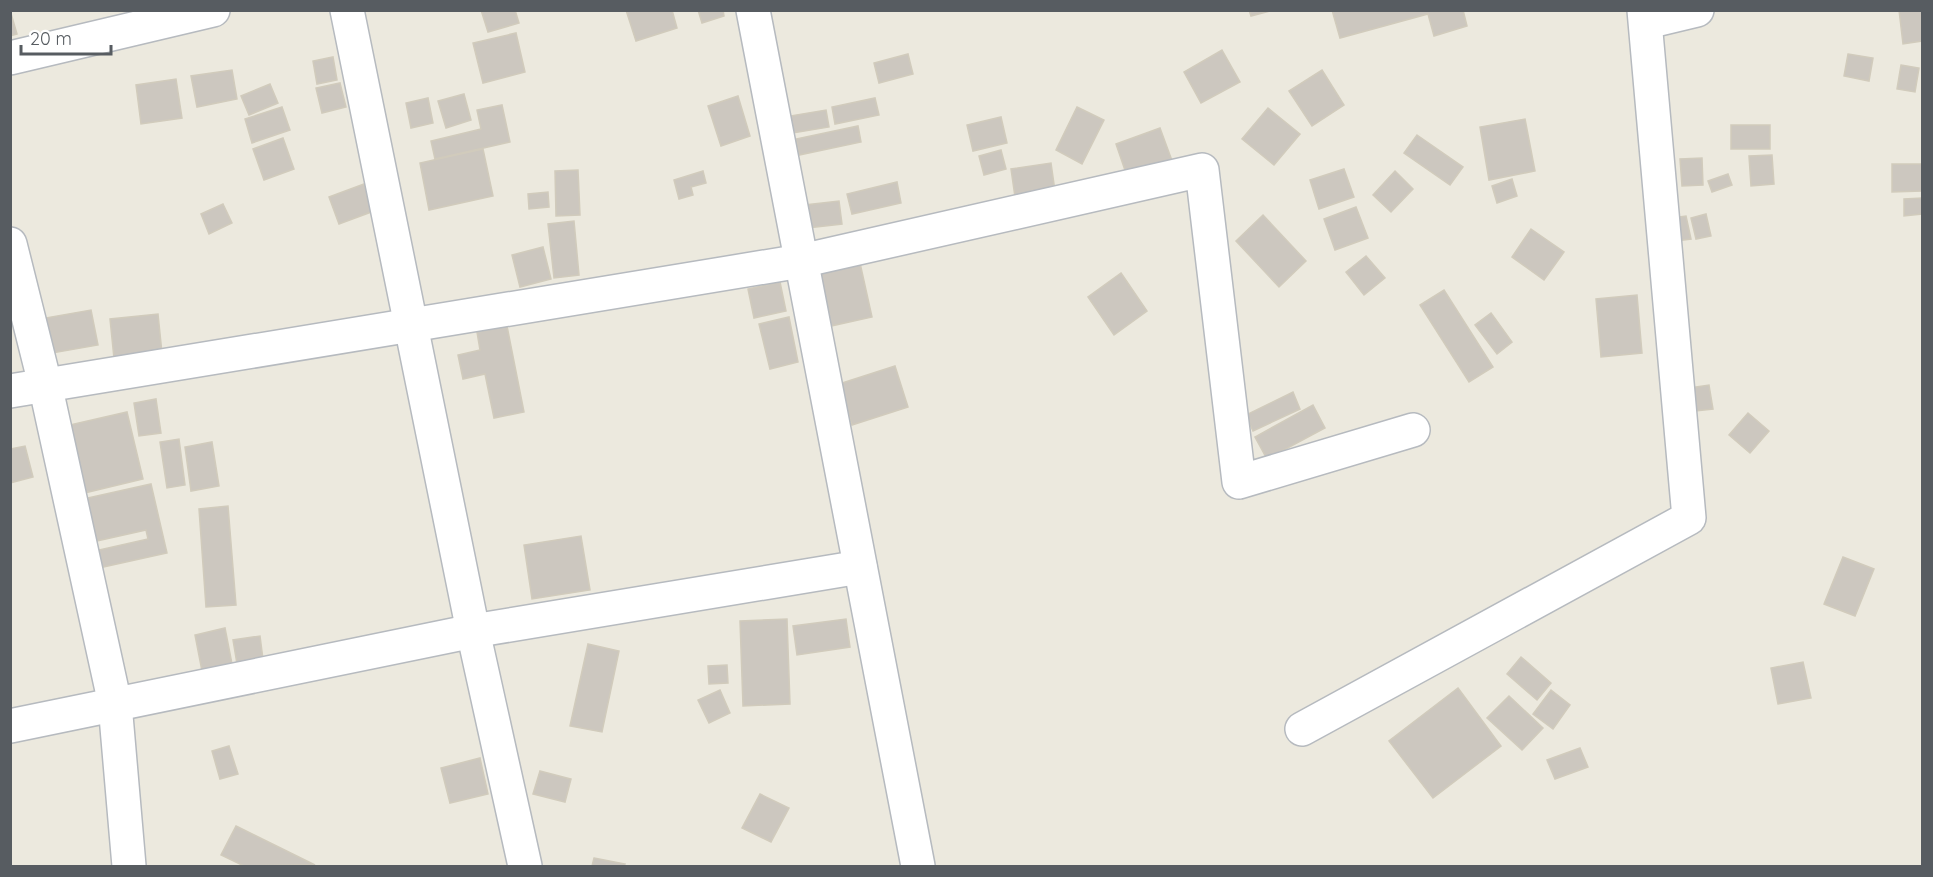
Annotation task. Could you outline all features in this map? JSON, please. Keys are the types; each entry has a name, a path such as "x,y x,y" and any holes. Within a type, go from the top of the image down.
{"street":[{"path":"10,58 213,10"},
{"path":"347,10 413,326 473,631 525,867"},
{"path":"753,10 918,867"},
{"path":"1302,729 1689,518 1645,16 1697,10"},
{"path":"10,391 801,261 1202,170 1239,483 1413,430"},
{"path":"10,244 45,384 115,704 129,867"},
{"path":"10,726 473,631 860,567"}],"building":[{"path":"10,10 17,34 10,36"},
{"path":"481,10 515,10 519,23 488,32"},
{"path":"626,10 672,10 677,28 636,41"},
{"path":"698,10 723,10 724,16 702,23"},
{"path":"1249,10 1274,10 1251,16"},
{"path":"1332,10 1463,10 1467,26 1434,36 1428,14 1340,38"},
{"path":"1899,10 1922,10 1922,41 1903,44"},
{"path":"516,33 525,72 483,83 473,43"},
{"path":"1222,50 1240,82 1201,103 1184,72"},
{"path":"908,54 913,74 879,83 874,63"},
{"path":"1848,54 1873,58 1869,81 1844,76"},
{"path":"333,57 337,80 317,84 313,61"},
{"path":"1901,65 1919,68 1915,92 1897,89"},
{"path":"232,70 237,99 197,107 191,76"},
{"path":"1322,70 1344,105 1312,126 1289,91"},
{"path":"176,79 182,118 141,124 136,85"},
{"path":"340,83 346,107 322,113 316,88"},
{"path":"270,84 278,103 249,115 241,96"},
{"path":"464,94 471,120 446,128 438,101"},
{"path":"738,96 750,136 721,146 708,106"},
{"path":"428,98 433,123 411,128 406,103"},
{"path":"875,98 879,115 835,124 832,107"},
{"path":"502,105 510,142 435,159 431,141 481,129 477,110"},
{"path":"282,107 290,130 252,143 245,119"},
{"path":"1077,107 1104,120 1082,164 1056,150"},
{"path":"1268,108 1300,134 1274,165 1242,139"},
{"path":"826,110 829,127 793,133 790,116"},
{"path":"1001,117 1007,143 973,151 967,125"},
{"path":"1525,119 1535,171 1489,180 1480,127"},
{"path":"1731,125 1770,125 1770,149 1731,149"},
{"path":"858,126 861,142 799,155 796,139"},
{"path":"1160,128 1174,166 1129,182 1116,144"},
{"path":"1417,135 1463,167 1450,185 1404,153"},
{"path":"283,138 294,169 264,180 253,149"},
{"path":"483,149 493,196 429,210 420,163"},
{"path":"1001,150 1006,169 984,175 979,156"},
{"path":"1772,155 1774,184 1751,186 1749,156"},
{"path":"1702,158 1703,185 1682,186 1680,159"},
{"path":"1051,163 1056,198 1016,204 1011,169"},
{"path":"1892,164 1922,164 1922,191 1892,192"},
{"path":"1344,169 1354,197 1319,209 1310,180"},
{"path":"578,170 580,215 556,216 555,171"},
{"path":"703,171 706,183 691,187 693,195 679,199 674,180"},
{"path":"1395,171 1413,189 1391,212 1373,195"},
{"path":"1728,174 1732,185 1712,192 1708,181"},
{"path":"1512,179 1517,196 1497,203 1492,186"},
{"path":"897,182 901,203 852,214 847,194"},
{"path":"364,184 374,211 339,224 329,197"},
{"path":"548,192 549,207 529,209 528,194"},
{"path":"1922,198 1922,214 1904,216 1904,199"},
{"path":"839,201 842,224 799,229 796,206"},
{"path":"223,204 232,223 209,234 201,214"},
{"path":"1356,207 1368,238 1335,250 1324,219"},
{"path":"1706,214 1711,236 1696,239 1691,218"},
{"path":"1263,215 1306,261 1279,287 1236,241"},
{"path":"1686,216 1691,239 1676,241 1672,218"},
{"path":"574,221 579,275 554,278 548,224"},
{"path":"1531,229 1564,252 1544,280 1512,257"},
{"path":"543,247 551,279 520,287 512,255"},
{"path":"1366,256 1385,278 1364,295 1346,272"},
{"path":"860,263 872,317 831,326 819,273"},
{"path":"1121,273 1147,311 1114,335 1088,297"},
{"path":"780,282 786,311 754,318 748,289"},
{"path":"1444,290 1493,367 1469,382 1420,305"},
{"path":"1637,295 1642,353 1601,357 1596,299"},
{"path":"91,310 98,345 41,355 34,320"},
{"path":"1491,313 1512,342 1497,354 1475,325"},
{"path":"158,314 163,363 115,368 110,319"},
{"path":"789,317 798,362 770,369 759,324"},
{"path":"507,326 524,412 494,418 485,374 463,379 458,355 480,350 477,332"},
{"path":"895,366 908,407 852,425 839,384"},
{"path":"1709,385 1713,409 1686,412 1683,389"},
{"path":"1293,392 1300,409 1253,431 1246,415"},
{"path":"156,399 161,433 139,436 134,403"},
{"path":"1313,405 1325,428 1267,459 1255,437"},
{"path":"127,412 143,479 76,495 61,427"},
{"path":"1748,413 1769,431 1750,453 1729,435"},
{"path":"179,439 185,485 167,488 160,442"},
{"path":"212,442 219,486 191,491 185,447"},
{"path":"25,446 33,477 10,483 10,449"},
{"path":"151,484 167,553 94,569 90,552 148,539 146,530 92,542 83,499"},
{"path":"228,506 236,605 206,607 199,509"},
{"path":"581,536 590,590 532,599 524,545"},
{"path":"1843,557 1874,569 1855,616 1824,604"},
{"path":"787,619 790,704 743,706 740,621"},
{"path":"846,619 850,647 797,655 793,626"},
{"path":"225,628 233,669 203,676 195,635"},
{"path":"260,636 264,667 238,670 233,640"},
{"path":"588,644 619,651 602,732 570,726"},
{"path":"1521,657 1551,683 1537,700 1507,674"},
{"path":"1803,662 1811,698 1778,704 1771,668"},
{"path":"727,665 728,683 709,684 708,666"},
{"path":"1458,688 1501,746 1433,798 1389,741"},
{"path":"720,690 730,713 709,723 698,700"},
{"path":"1551,690 1570,705 1553,729 1533,714"},
{"path":"1509,696 1543,728 1522,750 1487,718"},
{"path":"229,746 238,774 220,779 212,751"},
{"path":"1580,748 1588,767 1555,779 1547,760"},
{"path":"480,758 488,794 450,803 441,768"},
{"path":"540,771 571,779 565,802 533,794"},
{"path":"760,794 789,808 771,842 742,828"},
{"path":"236,826 315,865 244,866 221,855"},
{"path":"594,858 625,864 624,866 592,866"}]}
